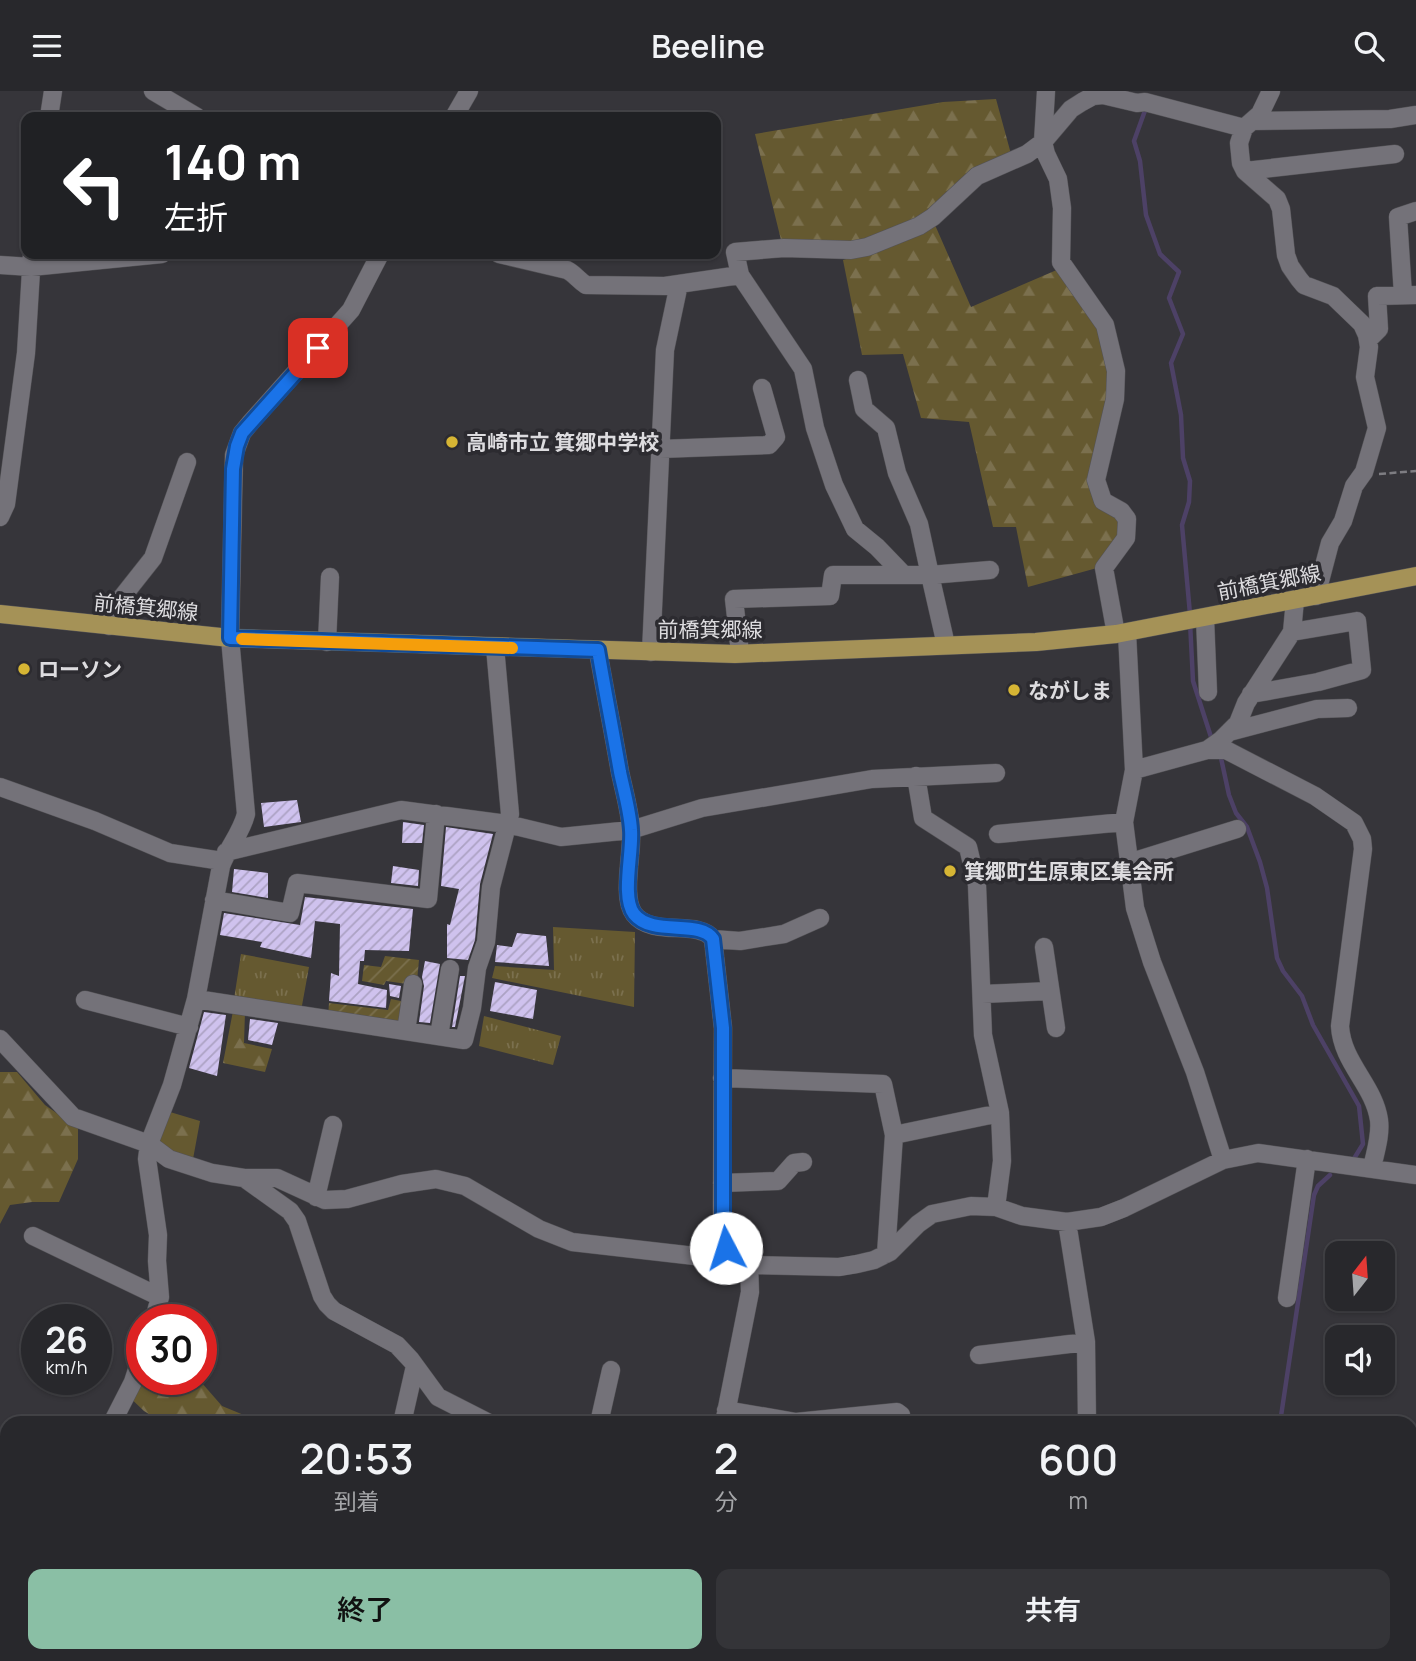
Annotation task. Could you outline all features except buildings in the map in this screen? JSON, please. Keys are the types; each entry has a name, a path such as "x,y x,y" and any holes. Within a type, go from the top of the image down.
{"main road":[{"name":"前橋箕郷線","path":"0,614 230,638 740,653 1036,642 1121,633 1416,576"}],"street":[{"path":"50,112 53,91"},
{"path":"153,91 189,112"},
{"path":"457,112 469,91"},
{"path":"1046,91 1043,142 1058,179 1062,208 1061,263 1104,325 1116,371 1115,399 1096,480 1102,501 1121,511 1127,519 1126,538 1104,568 1121,633 1134,769 1124,823 1135,908 1152,962 1195,1072 1223,1160"},
{"path":"1271,91 1260,114 1248,125 1238,153 1245,171 1277,199 1281,209 1286,255 1298,279 1304,285 1322,291 1342,304 1362,324 1368,340 1365,377 1377,428 1362,476 1354,487 1343,521 1330,543 1317,596"},
{"path":"904,575 855,529 834,485 815,429 803,369 740,275 734,252 784,248 851,250 866,247 919,226 933,217 977,176 1027,154 1043,142 1072,109 1093,96 1103,95 1137,103 1145,102 1248,125 1390,119 1416,115"},
{"path":"1245,171 1395,154"},
{"path":"1368,340 1380,329 1377,296 1410,295 1398,217 1416,211"},
{"path":"0,265 54,259"},
{"path":"158,1304 158,1235 147,1159 149,1143 172,1085 189,1027 224,857 243,827 246,814 230,638 233,469 237,446 251,422 351,310 377,259"},
{"path":"520,259 567,270 586,285 665,286 740,275"},
{"path":"0,517 6,505 26,353 32,260"},
{"path":"651,652 665,350 679,284"},
{"path":"858,380 864,409 886,428 897,473 919,524 946,645"},
{"path":"660,449 769,445 776,437 762,388"},
{"path":"109,626 119,601 153,558 187,462"},
{"path":"740,653 734,599 830,596 833,575 930,575 990,569"},
{"path":"327,642 330,577"},
{"path":"1208,750 1238,723 1251,694 1292,632 1295,600"},
{"path":"1197,620 1208,692"},
{"path":"1251,694 1318,682 1362,670 1357,621 1292,632"},
{"path":"196,999 464,1040 472,1008 477,968 486,942 491,887 510,814 495,647"},
{"path":"598,650 631,830 629,897 635,916 643,922 660,927 702,931 713,939 723,1028 723,1229 730,1260"},
{"path":"1229,732 1317,709 1348,708"},
{"path":"1134,769 1208,750 1226,750 1315,796 1354,823 1362,839 1363,849 1340,1026 1344,1050 1374,1104 1379,1120 1372,1168"},
{"path":"0,787 95,821 170,853 224,857 401,810 507,824 561,837 631,830 702,808 872,779 996,773"},
{"path":"916,776 923,818 968,847 977,885 983,1035 1000,1113 1002,1161 996,1207"},
{"path":"214,900 290,913 297,883 428,899 436,814"},
{"path":"998,834 1124,823"},
{"path":"1128,863 1237,829"},
{"path":"713,939 740,941 784,934 820,918"},
{"path":"1044,947 1056,1028"},
{"path":"439,1036 450,969"},
{"path":"406,1031 413,984"},
{"path":"982,994 1051,991"},
{"path":"85,1000 189,1027"},
{"path":"0,1039 73,1117 149,1143 169,1159 212,1173 244,1178 276,1178 325,1200 347,1199 402,1184 436,1179 465,1186 539,1229 572,1242 730,1260 749,1265 839,1267 874,1260 886,1254 932,1214 971,1206 996,1207 1022,1216 1067,1222 1101,1217 1223,1160 1258,1153 1416,1175"},
{"path":"722,1078 883,1084 894,1135 886,1254"},
{"path":"894,1135 1000,1113"},
{"path":"316,1197 333,1125"},
{"path":"1287,1297 1307,1159"},
{"path":"722,1183 778,1181 793,1163 803,1162"},
{"path":"244,1178 283,1205 297,1220 327,1304 334,1311 397,1345 438,1397 467,1416"},
{"path":"1067,1222 1086,1342 1087,1416"},
{"path":"33,1237 160,1297"},
{"path":"725,1416 750,1293 749,1265"},
{"path":"979,1355 1086,1342"},
{"path":"404,1416 415,1366"},
{"path":"601,1416 611,1370"},
{"path":"116,1416 126,1395"},
{"path":"857,1416 897,1412 901,1416"}],"path":[{"path":"1362,476 1416,471"}],"green space":[{"path":"996,99 1011,154 918,220 857,243 782,244 755,134 943,102"},
{"path":"935,225 971,307 1059,269 1099,326 1108,360 1108,398 1091,469 1123,527 1097,568 1028,587 1016,527 993,527 969,422 921,418 903,354 862,355 843,260 893,245"},
{"path":"553,927 635,932 634,1007 492,978 495,966 554,970"},
{"path":"241,954 309,967 301,1011 234,999"},
{"path":"385,956 419,960 417,981 407,984 386,981 384,985 362,981 364,965 381,967"},
{"path":"391,999 406,1002 404,1028 328,1017 329,1003 388,1010"},
{"path":"233,1011 245,1012 244,1043 272,1049 265,1072 223,1063"},
{"path":"484,1016 561,1036 553,1065 479,1046"},
{"path":"0,1072 17,1072 45,1105 78,1128 78,1159 59,1202 10,1205 0,1224"},
{"path":"170,1112 200,1121 193,1159 173,1156 157,1142"},
{"path":"127,1395 212,1395 222,1406 246,1416 152,1416"}],"waterway":[{"path":"1147,105 1134,141 1140,161 1146,215 1160,254 1179,272 1169,298 1183,334 1171,363 1181,415 1183,458 1190,481 1189,502 1182,525 1190,614"},
{"path":"1190,622 1193,681 1211,737"},
{"path":"1221,758 1229,795 1236,813 1247,827 1260,862 1267,888 1277,958 1283,971 1302,996 1313,1025 1359,1106 1363,1144 1355,1157"},
{"path":"1281,1416 1314,1195 1318,1186 1330,1175"}],"slow traffic":[{"path":"242,639 512,648"}],"place":[{"name":"高崎市立 箕郷中学校","path":"452,442"},
{"name":"ローソン","path":"24,669"},
{"name":"ながしま","path":"1014,690"},
{"name":"箕郷町生原東区集会所","path":"950,871"}],"route":[{"path":"318,348 242,433 234,455 230,638 598,650 631,830 631,909 643,922 660,927 702,931 713,939 723,1028 723,1229 726,1248"}]}
